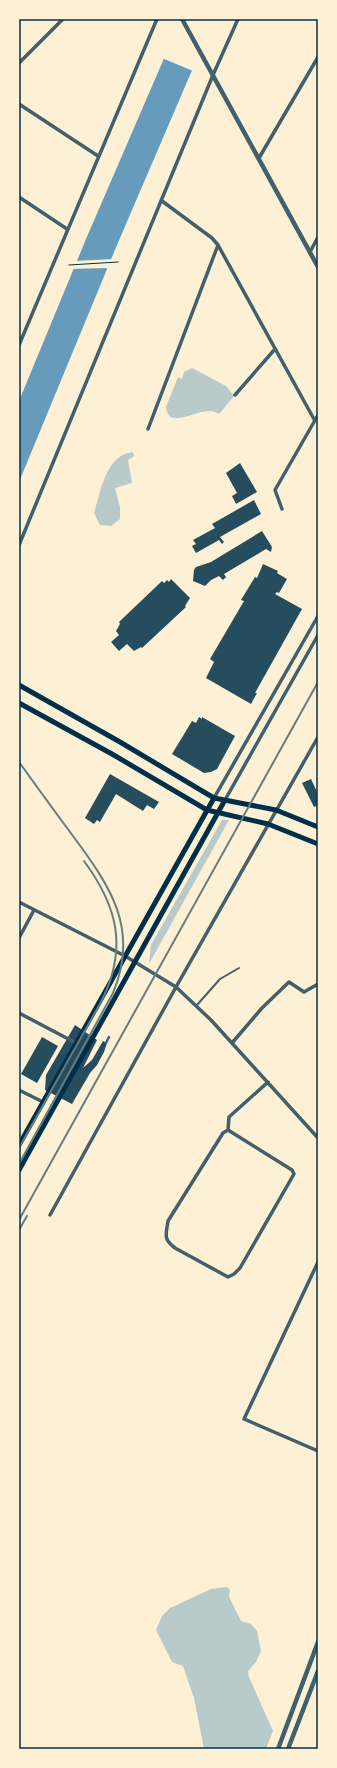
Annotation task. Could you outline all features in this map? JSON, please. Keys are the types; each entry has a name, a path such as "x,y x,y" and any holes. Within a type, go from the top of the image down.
{"main road":[{"path":"19,685 120,742 214,798 276,810 318,827"},
{"path":"19,703 112,754 207,810 268,824 318,844"},
{"path":"19,1145 214,798"},
{"path":"19,1170 225,800"}],"street":[{"path":"19,63 63,19"},
{"path":"19,345 157,19"},
{"path":"182,19 318,267"},
{"path":"19,545 213,75 238,19"},
{"path":"259,158 318,57"},
{"path":"19,104 98,156"},
{"path":"19,197 67,229"},
{"path":"162,201 212,238 218,245 315,420"},
{"path":"310,252 318,237"},
{"path":"148,430 218,245"},
{"path":"235,396 275,349"},
{"path":"282,509 275,490 318,415"},
{"path":"214,798 318,616"},
{"path":"225,800 318,635"},
{"path":"50,1215 176,987 318,736"},
{"path":"19,902 125,956 176,987 197,1005 318,1138"},
{"path":"19,938 34,910"},
{"path":"232,1043 262,1008 289,982 304,992 318,984"},
{"path":"19,1012 76,1043"},
{"path":"106,1042 109,1037"},
{"path":"228,1130 229,1117 268,1082"},
{"path":"19,1090 43,1102"},
{"path":"228,1130 292,1170 294,1174 240,1268 228,1277 175,1248 169,1244 166,1236 168,1221 223,1133 228,1130"},
{"path":"318,1262 244,1419 318,1451"},
{"path":"278,1749 318,1642"},
{"path":"288,1749 318,1671"}],"lane":[{"path":"197,1005 220,979 239,968"}],"path":[{"path":"69,265 118,262"}],"shaded area":[{"path":"192,368 226,386 234,396 219,414 214,411 208,411 183,417 170,417 166,407 178,377 182,379 184,372"},
{"path":"133,452 134,456 128,460 132,483 115,488 120,507 120,519 111,526 100,525 94,513 102,485 110,467 116,460"},
{"path":"222,820 229,820 149,964 151,945"},
{"path":"226,1587 230,1589 229,1597 241,1621 251,1624 257,1631 261,1651 256,1662 248,1671 249,1677 273,1731 266,1749 204,1749 194,1698 183,1666 172,1662 156,1630 162,1616 170,1608 211,1589"}],"water":[{"path":"181,19 214,19 117,245 19,482 19,401 86,239"}],"pier":[{"path":"179,19 216,19 193,71 162,58"},
{"path":"114,259 109,271 106,268 71,269 74,261"}],"building":[{"path":"240,463 257,492 236,504 232,496 237,493 226,473"},
{"path":"254,500 261,514 220,537 224,542 222,544 219,540 196,553 192,546 196,544 193,540 215,528 212,524"},
{"path":"262,531 272,547 271,552 266,549 224,574 226,577 223,580 219,576 211,580 205,586 193,581 194,570 196,567 211,562"},
{"path":"263,564 278,571 277,573 287,579 279,593 277,592 275,594 302,609 255,693 257,693 251,704 206,678 214,662 210,659 244,601 241,600 255,577 257,578"},
{"path":"171,579 190,598 185,606 186,607 142,648 141,647 134,651 127,644 119,651 111,642 119,635 116,631 120,624 119,622 162,581 164,583 167,580 169,582"},
{"path":"199,717 202,719 202,717 235,736 217,769 211,772 204,773 172,754 192,721 196,723"},
{"path":"110,774 159,802 154,809 147,805 143,811 116,794 100,822 97,820 94,824 85,818"},
{"path":"311,779 318,794 318,805 314,807 302,783"},
{"path":"75,1025 97,1040 83,1068 92,1060 103,1041 107,1043 97,1065 90,1073 72,1104 45,1090 46,1075"},
{"path":"42,1037 58,1046 37,1083 21,1074"}],"railway":[{"path":"19,1220 318,682"},
{"path":"19,762 99,873 117,909 122,928 123,948 121,970 113,993 19,1164"},
{"path":"19,1148 101,1002 115,964 115,929 111,912 105,895 96,878 84,861"},
{"path":"19,1230 27,1216"}]}
